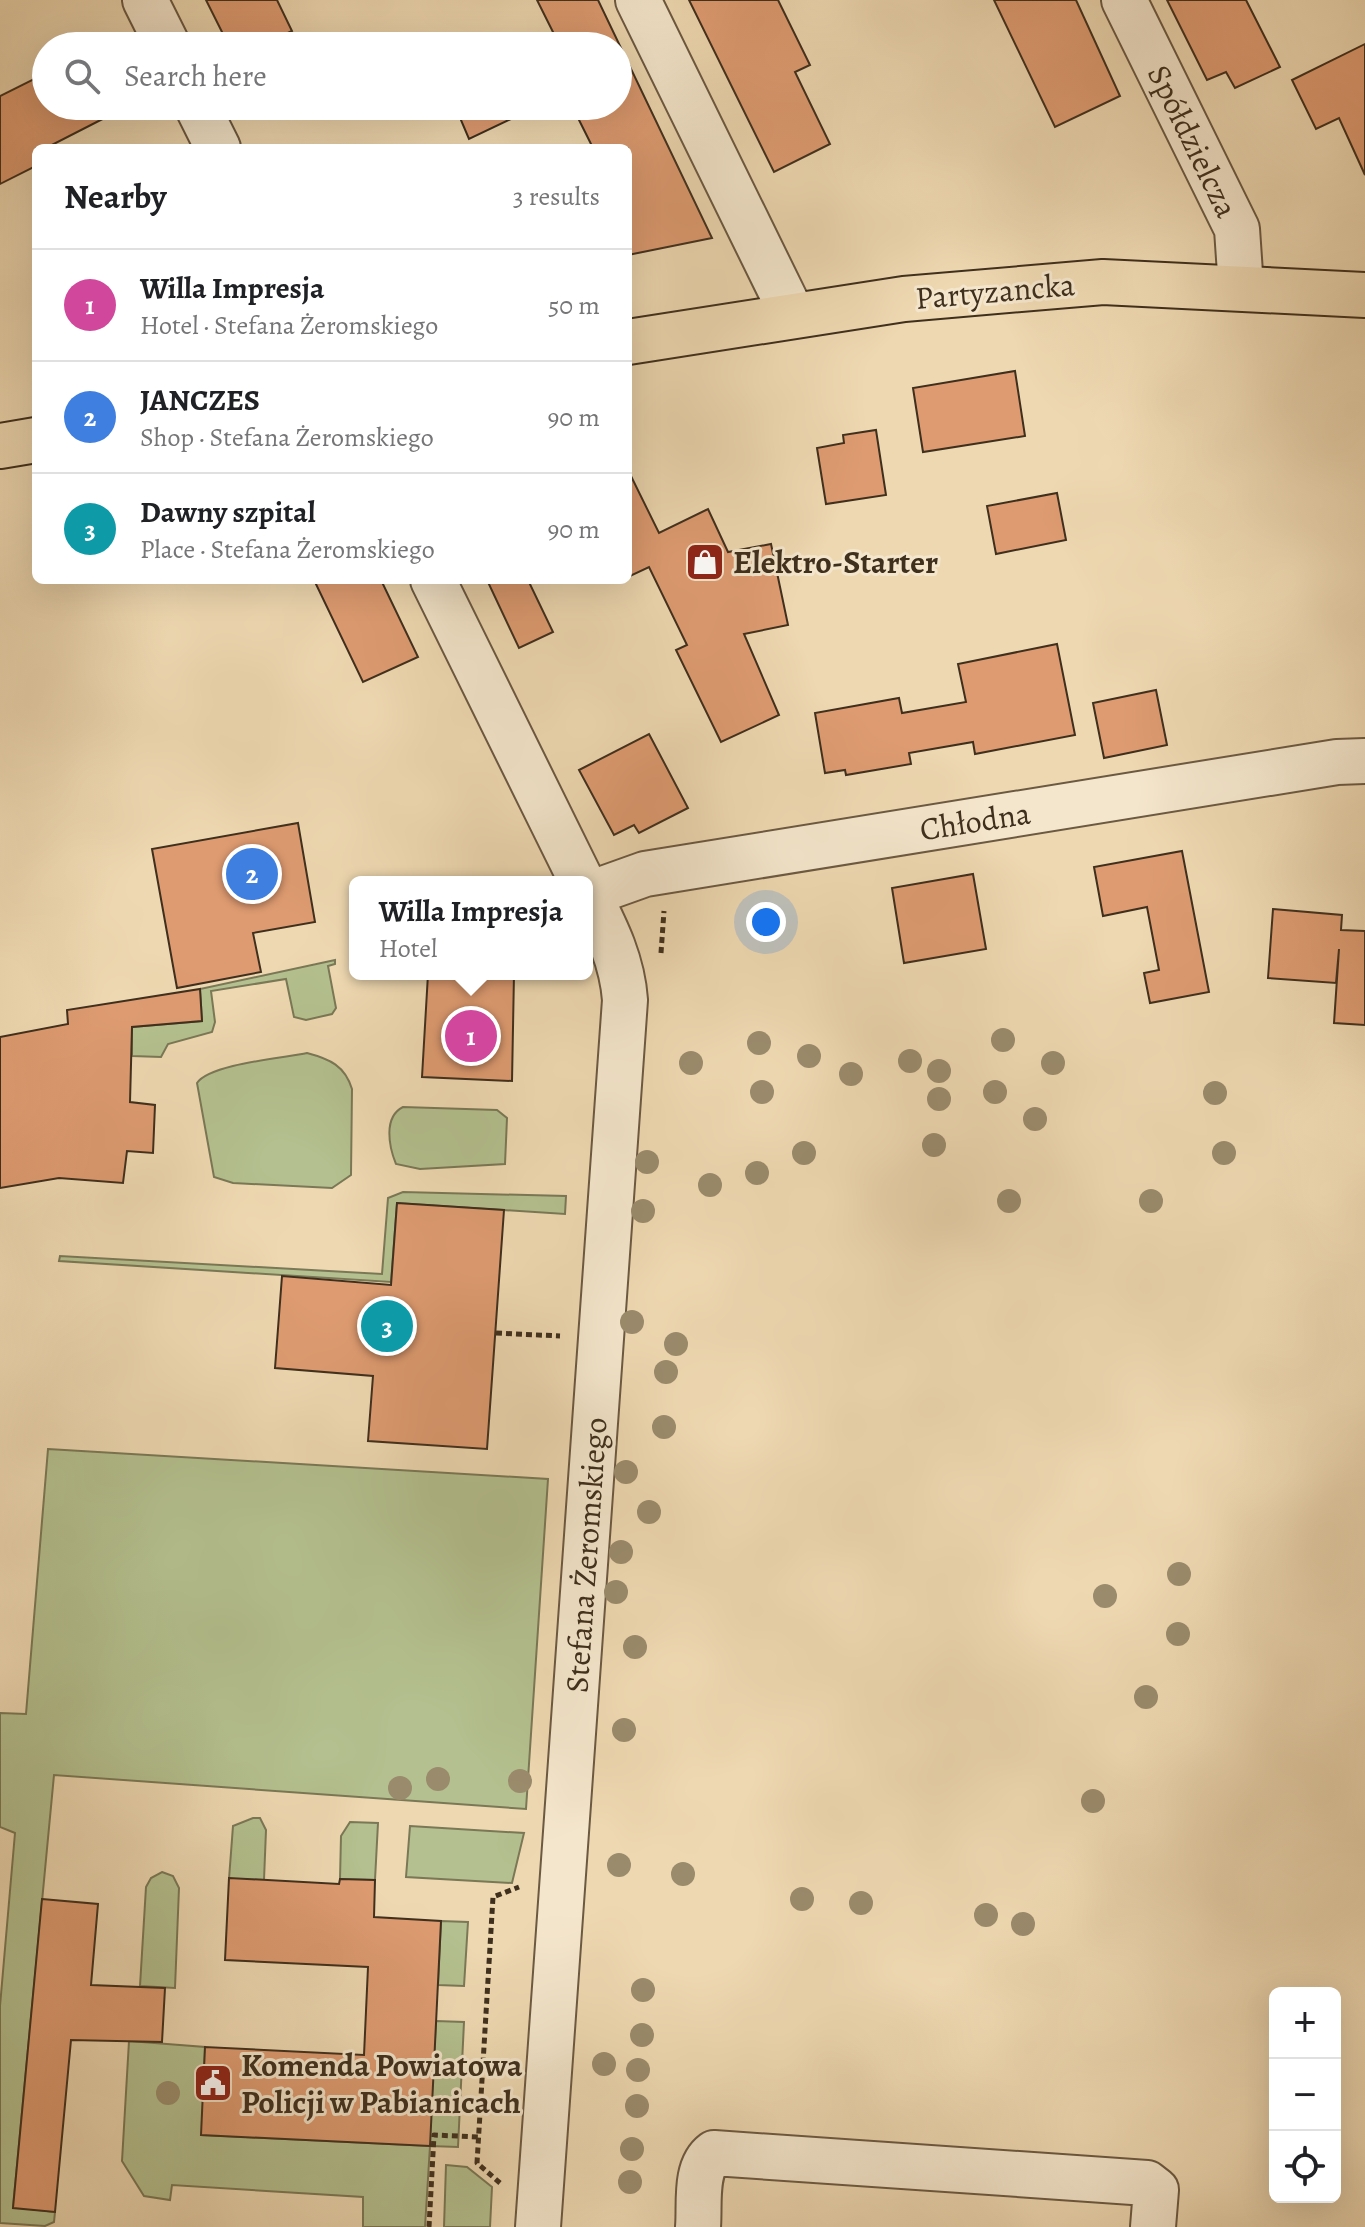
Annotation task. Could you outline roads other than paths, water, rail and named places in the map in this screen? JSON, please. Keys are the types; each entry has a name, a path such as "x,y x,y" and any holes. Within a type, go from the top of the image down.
{"main road":[{"name":"Partyzancka","path":"632,341 904,299 1103,282 1365,295"},
{"path":"0,446 32,441"}],"street":[{"path":"145,0 161,32"},
{"path":"638,0 792,314"},
{"name":"Spółdzielcza","path":"1124,0 1237,229 1241,288"},
{"path":"204,120 216,144"},
{"name":"Stefana Żeromskiego","path":"435,584 580,876"},
{"name":"Chłodna","path":"593,887 645,874 1337,762 1365,761"},
{"name":"Stefana Żeromskiego","path":"538,2227 625,1000 623,975 616,950 593,903"},
{"path":"698,2227 701,2169 705,2159 714,2153 1147,2183 1156,2190 1153,2227"}],"place":[{"name":"Elektro-Starter","path":"705,562"},
{"name":"JANCZES","path":"252,874"},
{"name":"Willa Impresja","path":"471,1036"},
{"name":"Dawny szpital","path":"387,1326"},
{"name":"Komenda Powiatowa Policji w Pabianicach","path":"213,2083"}]}
